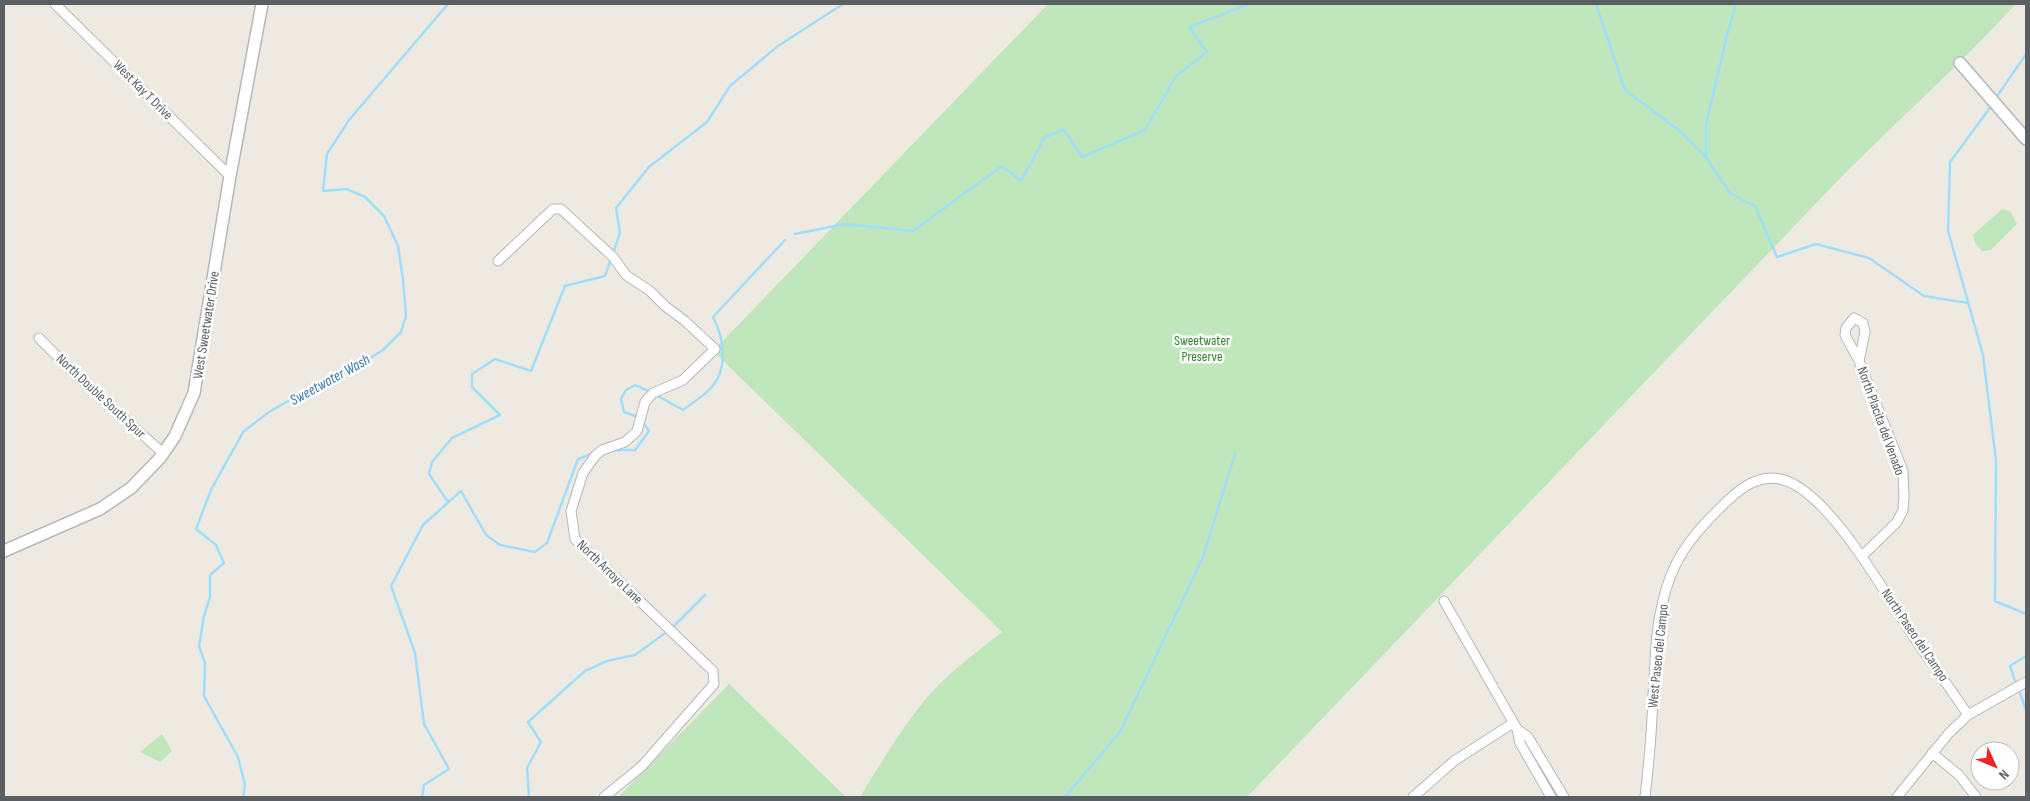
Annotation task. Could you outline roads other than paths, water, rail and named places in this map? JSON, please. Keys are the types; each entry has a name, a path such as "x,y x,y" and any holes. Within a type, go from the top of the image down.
{"street":[{"name":"West Kay T Drive","path":"55,4 230,176"},
{"name":"West Sweetwater Drive","path":"4,551 100,509 131,488 164,454 175,436 194,393 230,176 262,4"},
{"path":"1960,63 2026,140"},
{"name":"North Arroyo Lane","path":"498,261 553,209 561,208 614,257 626,275 650,291 716,350 683,380 653,393 645,402 636,431 625,442 602,450 595,456 583,473 571,511 575,539 714,671 714,684 642,766 604,797"},
{"name":"North Double South Spur","path":"39,338 74,374 164,454"},
{"name":"North Placita del Venado","path":"1859,361 1903,471 1904,497 1903,510 1897,522 1862,556"},
{"name":"West Paseo del Campo","path":"1645,797 1650,759 1654,675 1661,606 1669,577 1680,553 1694,534 1736,492 1758,480 1780,478 1795,485 1817,500 1862,556"},
{"name":"North Paseo del Campo","path":"1862,556 1908,629 1968,715"},
{"path":"1444,601 1515,726 1520,743 1551,797"},
{"path":"1897,797 1948,733 1968,715 2026,682"},
{"path":"1413,797 1454,761 1515,726"},
{"path":"1515,726 1528,736 1564,797"},
{"path":"1932,753 1959,775 1976,797"}],"waterway":[{"name":"Sweetwater Wash","path":"243,797 245,785 238,757 204,696 205,663 199,646 204,616 210,597 210,575 224,563 216,545 196,529 211,490 243,432 269,412 307,390 354,368 383,350 401,332 406,316 398,246 384,216 365,197 347,189 323,191 327,154 349,120 448,4"},
{"path":"613,253 620,233 616,208 649,167 707,122 730,86 778,46 843,4"},
{"path":"795,234 845,224 913,231 1002,166 1021,181 1045,137 1064,130 1082,157 1145,130 1176,76 1207,52 1189,27 1249,4"},
{"path":"1596,4 1625,90 1680,131 1704,155 1730,193 1755,206 1777,257 1816,244 1869,258 1924,296 1968,303"},
{"path":"1706,156 1706,124 1736,4"},
{"path":"1996,98 2026,54"},
{"path":"1992,105 1950,162 1948,231 1983,355 1996,461 1995,601 2026,614"},
{"path":"656,395 683,410 711,388 717,380 723,353 720,334 713,317 785,240"},
{"path":"448,502 429,474 432,462 452,438 500,415 472,387 472,374 495,359 531,371 565,286 605,276 611,259"},
{"path":"638,417 624,412 621,399 626,390 635,385 651,392"},
{"path":"614,450 635,450 649,431 642,421"},
{"path":"422,797 424,785 449,769 424,724 415,653 391,586 423,525 461,491 486,535 500,545 535,552 547,543 578,459 596,452"},
{"path":"1065,797 1120,732 1203,557 1235,454"},
{"path":"672,628 705,595"},
{"path":"529,797 527,768 541,742 528,722 585,671 607,661 635,655 668,631"},
{"path":"2015,681 2010,666 2026,656"},
{"path":"2020,693 2026,710"}],"park label":[{"name":"Sweetwater Preserve","path":"1202,348"}]}
